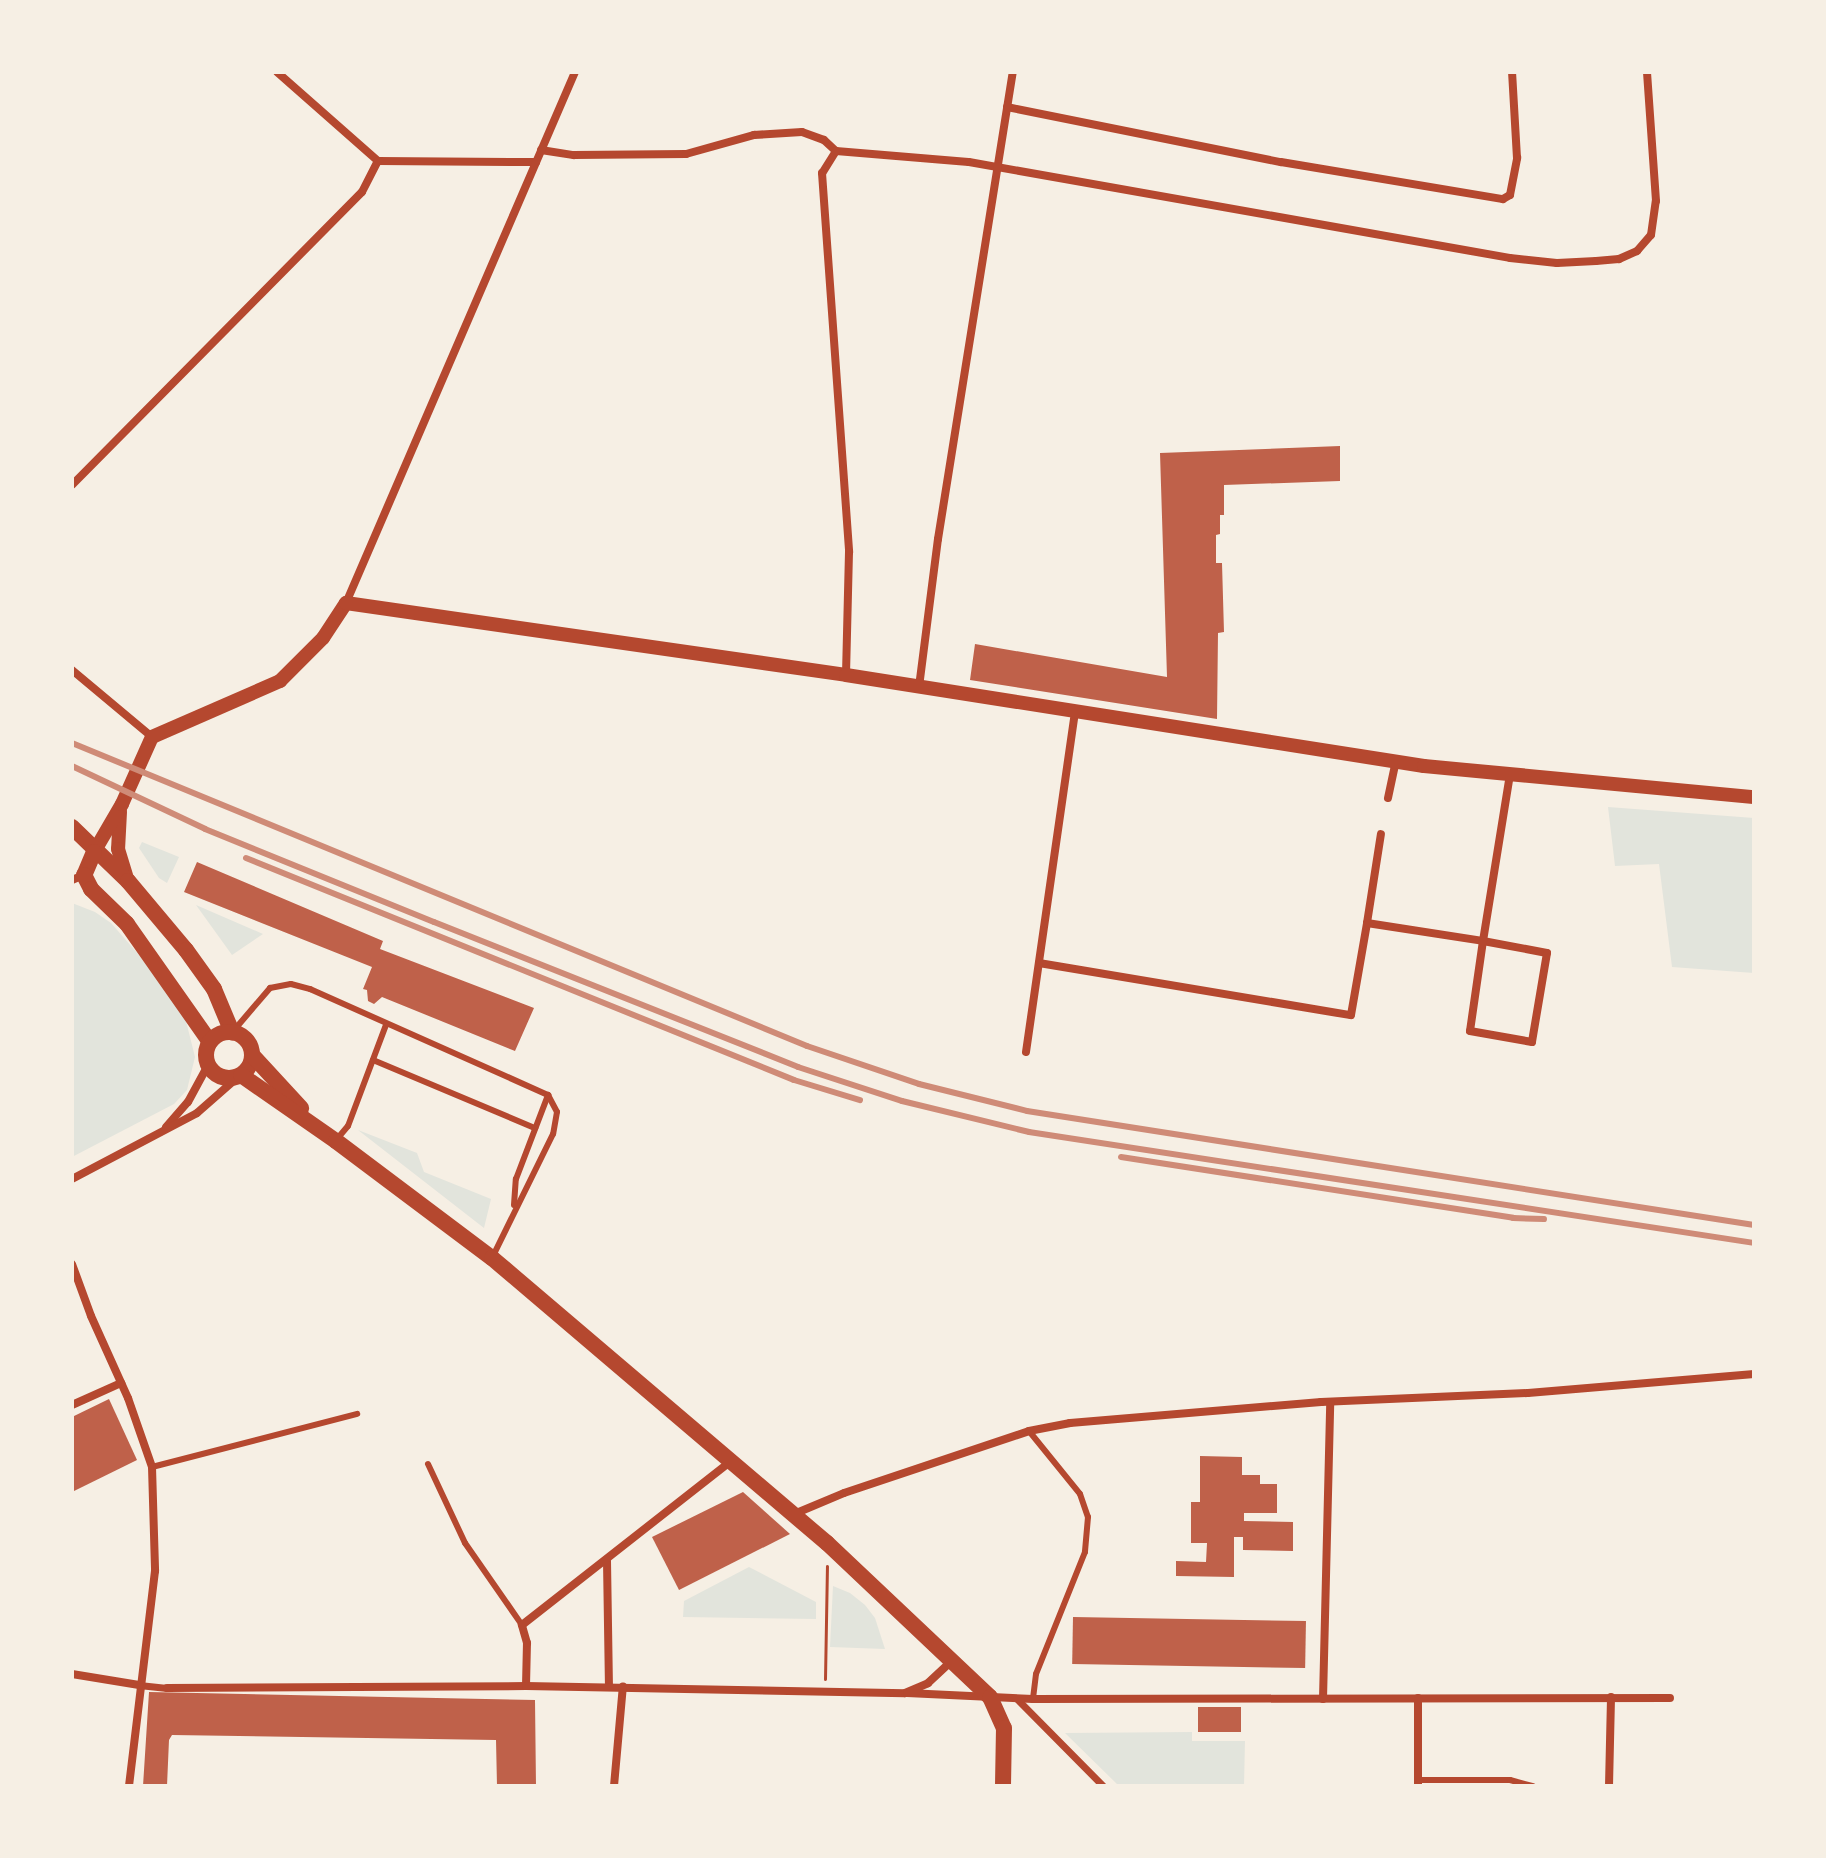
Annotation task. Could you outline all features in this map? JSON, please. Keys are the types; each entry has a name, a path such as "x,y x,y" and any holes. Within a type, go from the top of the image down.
{"main road":[{"path":"72,827 94,852 128,881 214,989 232,1032"},
{"path":"94,852 78,877 127,924 210,1042"},
{"path":"253,1056 249,1067 240,1076 224,1078 208,1065 206,1053 210,1042 220,1034 232,1032 245,1038 253,1056 330,1136"},
{"path":"240,1076 330,1136 492,1258 827,1543 990,1697 1004,1728 1003,1786"}],"street":[{"path":"277,72 378,161 536,162"},
{"path":"94,852 122,804 152,737 280,681 314,649 346,603 575,72"},
{"path":"919,687 938,539 1013,72"},
{"path":"1007,107 1281,162 1503,199 1510,195 1517,158 1512,72"},
{"path":"541,150 686,154 754,135 802,132 824,140 836,151 969,162 1510,258 1557,263 1619,259 1647,243 1654,221 1647,72"},
{"path":"836,151 822,173 848,538 846,675"},
{"path":"72,485 362,192 378,161"},
{"path":"346,603 846,675 1396,761 1510,775 1754,797"},
{"path":"72,670 152,737"},
{"path":"1026,1052 1075,710"},
{"path":"1388,798 1396,761"},
{"path":"1367,923 1483,941 1547,953 1532,1042 1470,1031 1483,941 1510,775"},
{"path":"122,804 118,849 128,881"},
{"path":"1039,963 1351,1015 1381,834"},
{"path":"162,1130 188,1102 208,1065"},
{"path":"72,1179 197,1113 240,1076"},
{"path":"72,1264 152,1467 155,1571 129,1786"},
{"path":"72,1276 80,1288"},
{"path":"793,1514 844,1493 1029,1431 1103,1418 1330,1402 1528,1393 1754,1374"},
{"path":"72,1405 121,1383"},
{"path":"1323,1699 1330,1402"},
{"path":"526,1686 527,1643 522,1625 731,1461"},
{"path":"607,1561 609,1687"},
{"path":"905,1693 928,1683 952,1661"},
{"path":"72,1674 167,1688 623,1686 1017,1699 1670,1698"},
{"path":"614,1786 623,1686"},
{"path":"1609,1786 1611,1697"},
{"path":"1418,1698 1418,1783"},
{"path":"1017,1699 1103,1786"}],"lane":[{"path":"232,1032 270,988 291,984 310,989 548,1095 557,1112 553,1134 531,1185 514,1209 492,1258"},
{"path":"330,1136 348,1126 386,1025"},
{"path":"373,1060 535,1128"},
{"path":"514,1209 516,1179 548,1095"},
{"path":"152,1467 357,1414"},
{"path":"1029,1431 1080,1494 1088,1517 1085,1552 1036,1674 1033,1699"},
{"path":"428,1464 465,1543 522,1625"},
{"path":"1418,1783 1510,1780 1533,1786"}],"path":[{"path":"825,1691 827,1543"}],"shaded area":[{"path":"1608,807 1754,818 1754,973 1672,967 1659,864 1615,866"},
{"path":"142,842 179,857 167,883 159,878 139,848"},
{"path":"72,903 95,912 111,923 139,955 185,1017 195,1057 187,1090 174,1104 72,1157"},
{"path":"196,905 263,934 232,955"},
{"path":"358,1130 417,1153 424,1172 491,1199 484,1228"},
{"path":"749,1567 816,1602 816,1619 683,1617 684,1601"},
{"path":"833,1586 850,1593 865,1605 875,1618 885,1649 830,1647"},
{"path":"1192,1732 1192,1741 1245,1741 1244,1786 1119,1786 1065,1733"}],"building":[{"path":"1340,446 1340,481 1224,485 1224,515 1220,515 1220,534 1216,535 1216,563 1222,563 1224,632 1218,633 1217,719 970,680 975,644 1167,677 1160,453"},
{"path":"197,862 383,941 380,949 534,1008 515,1051 382,997 374,1004 368,1001 367,990 363,989 372,967 184,892"},
{"path":"109,1399 137,1460 72,1492 72,1417"},
{"path":"1200,1456 1242,1457 1242,1475 1260,1475 1260,1484 1277,1484 1277,1513 1244,1513 1244,1521 1293,1522 1293,1551 1243,1550 1243,1537 1234,1537 1234,1577 1176,1576 1176,1561 1206,1562 1207,1543 1191,1543 1191,1502 1200,1502"},
{"path":"743,1492 790,1534 679,1590 652,1537"},
{"path":"1073,1617 1306,1621 1305,1668 1072,1664"},
{"path":"149,1692 535,1700 536,1786 497,1786 496,1740 172,1735 169,1740 167,1786 143,1786"},
{"path":"1198,1707 1241,1707 1241,1732 1198,1732"}],"railway":[{"path":"72,743 807,1046 919,1084 1027,1111 1754,1225"},
{"path":"72,766 205,829 434,922 798,1067 902,1101 1029,1132 1754,1243"},
{"path":"246,858 794,1080 860,1100"},
{"path":"1121,1157 1513,1218 1544,1219"}]}
